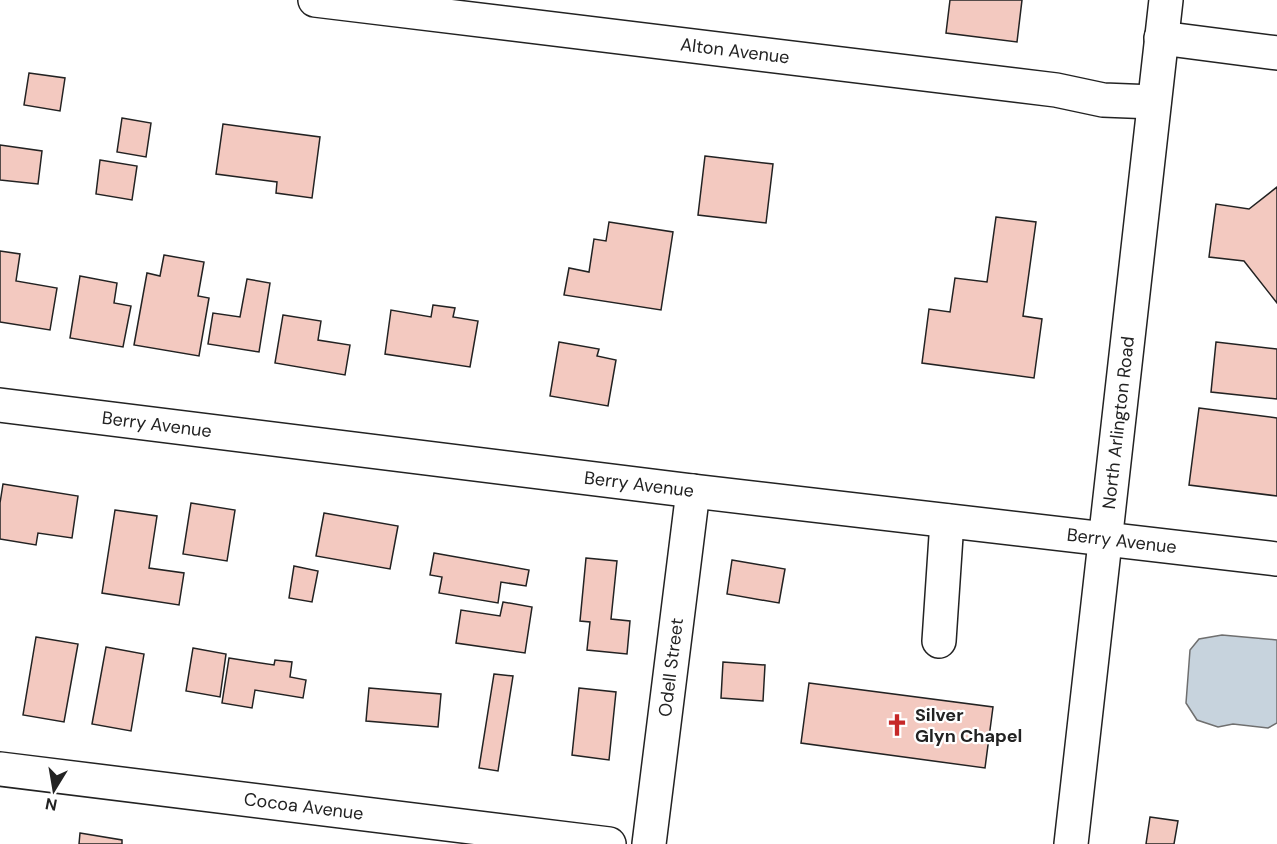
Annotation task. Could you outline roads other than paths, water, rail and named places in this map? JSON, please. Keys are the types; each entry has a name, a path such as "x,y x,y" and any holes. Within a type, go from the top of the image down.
{"street":[{"name":"Alton Avenue","path":"315,0 1044,88 1103,100 1154,102"},
{"name":"North Arlington Road","path":"1071,844 1166,0"},
{"path":"1161,38 1277,54"},
{"name":"Berry Avenue","path":"0,405 693,491 1277,559"},
{"name":"Odell Street","path":"649,844 693,491"},
{"path":"939,641 947,521"},
{"name":"Cocoa Avenue","path":"0,769 609,844"}],"place":[{"name":"Silver Glyn Chapel","path":"897,725"}]}
